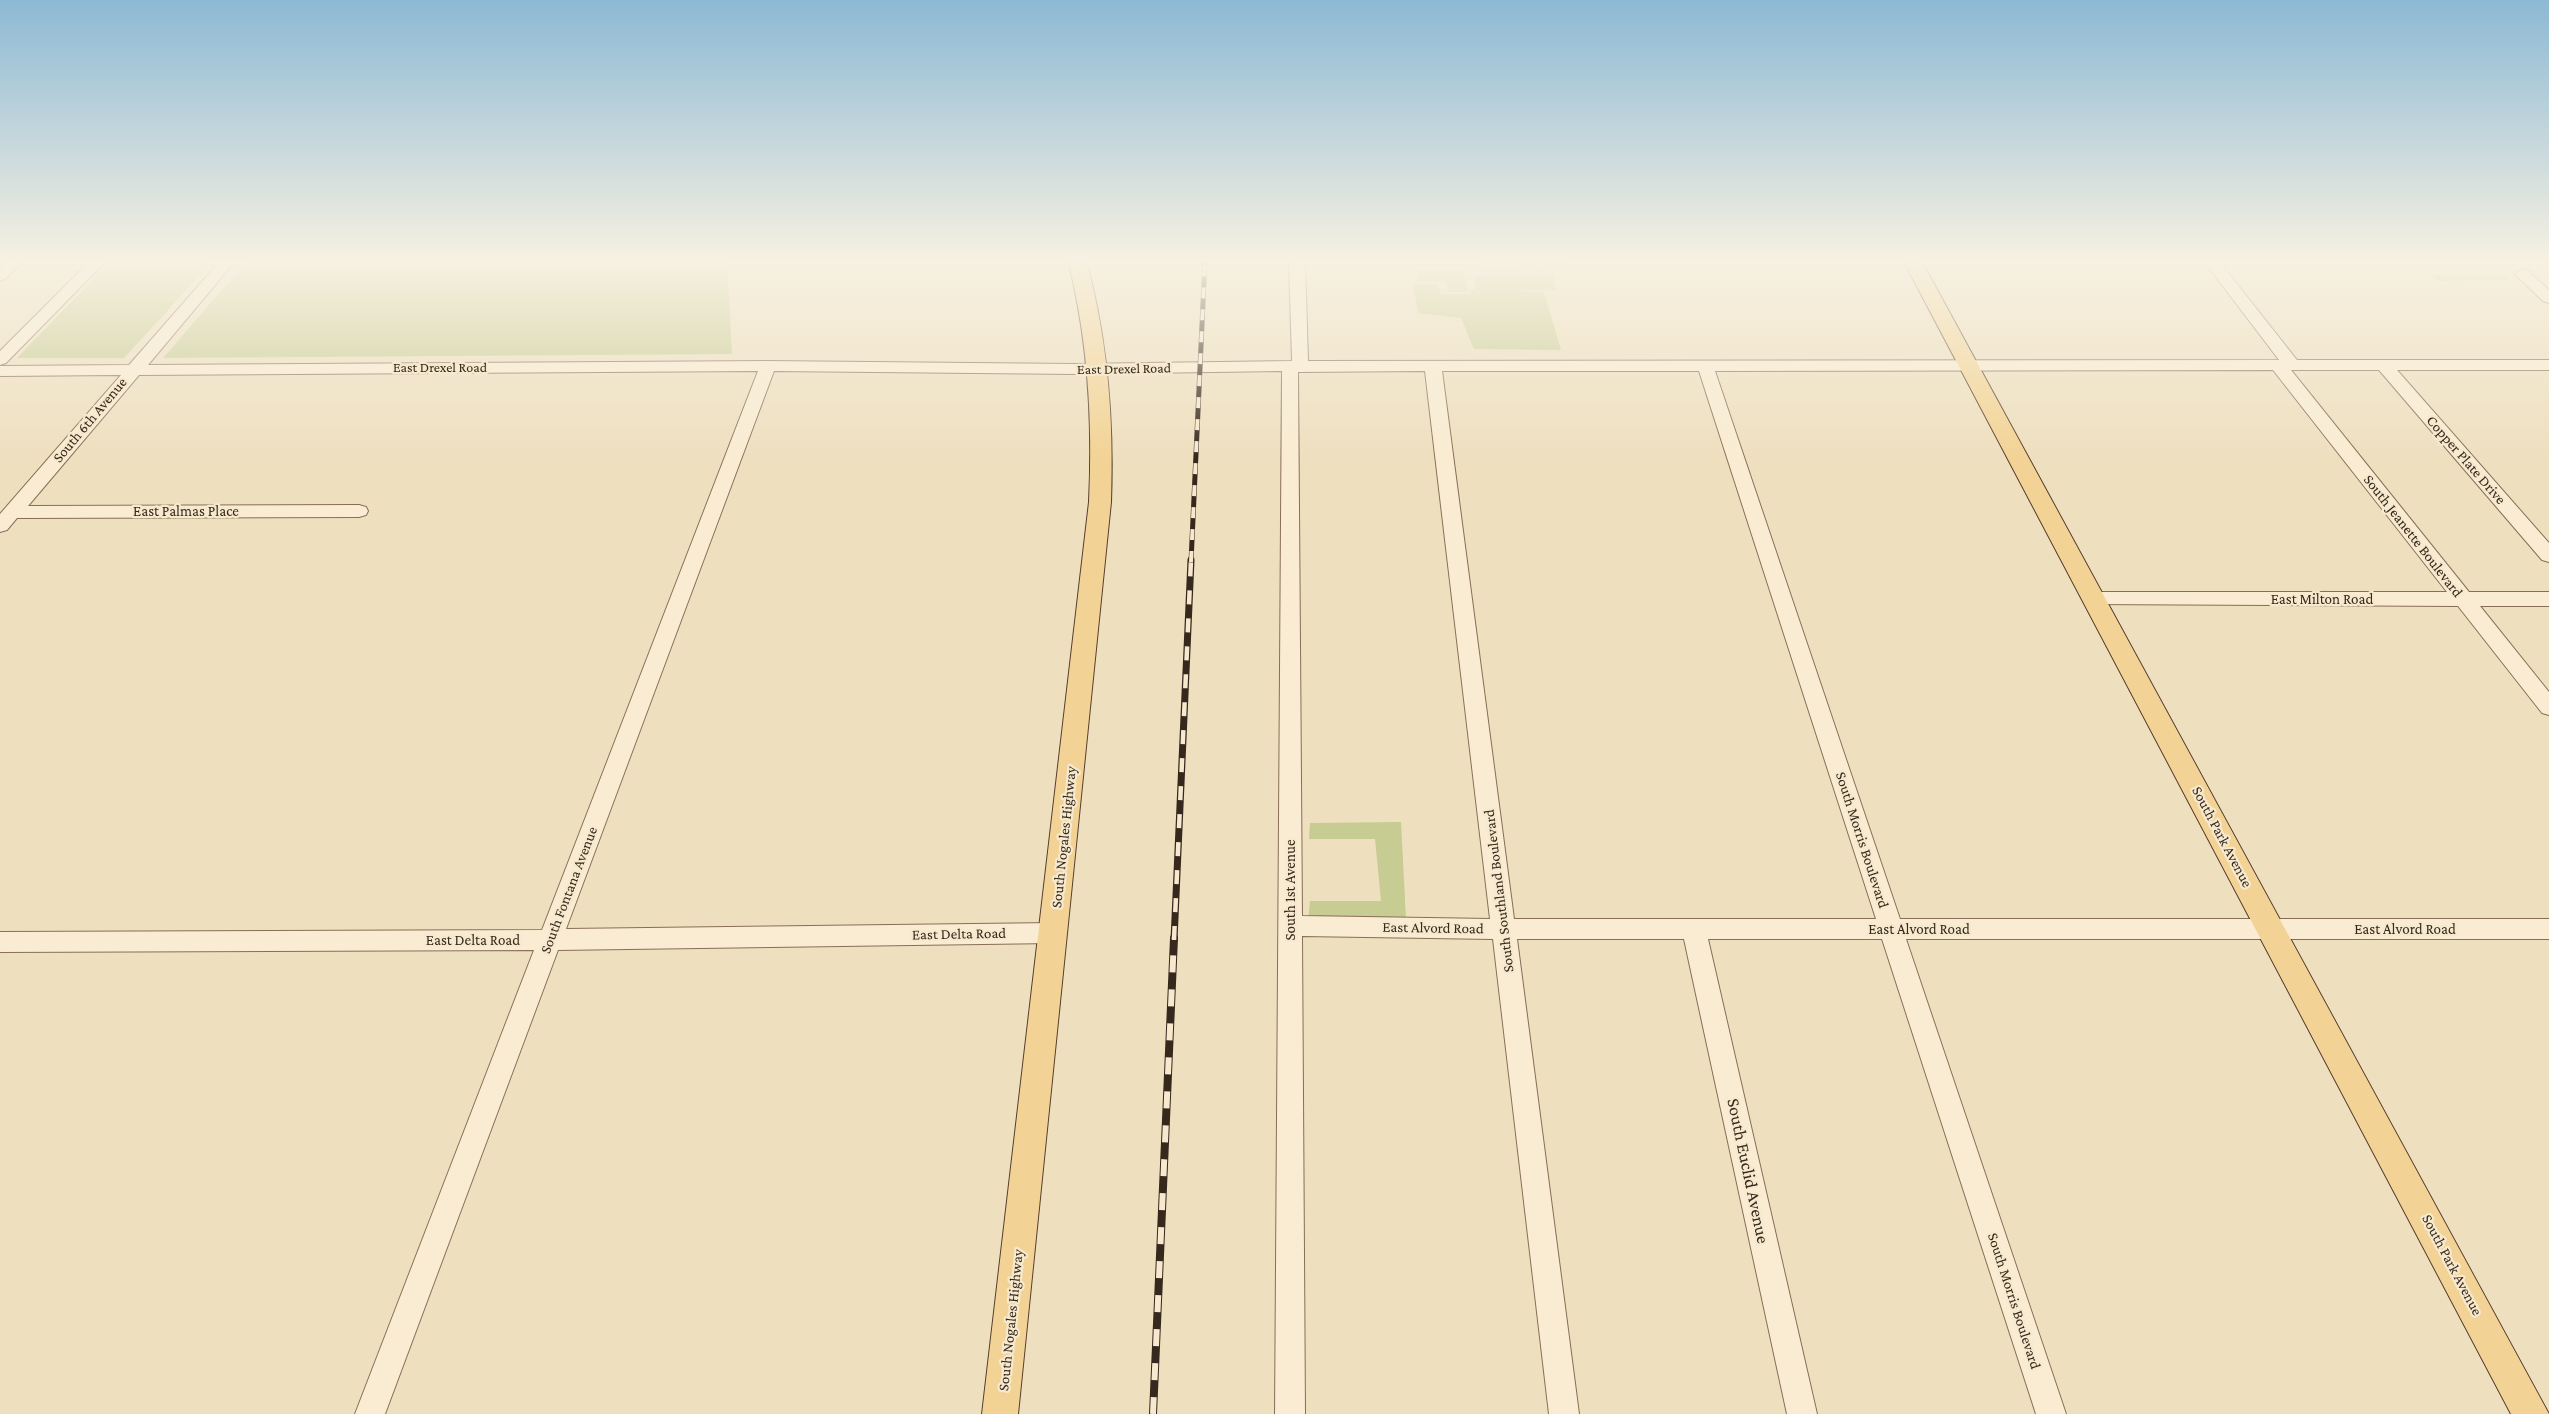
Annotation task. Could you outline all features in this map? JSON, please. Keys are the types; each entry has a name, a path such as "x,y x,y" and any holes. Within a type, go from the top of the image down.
{"main road":[{"name":"South Nogales Highway","path":"1000,1414 1100,502 1103,447 1101,382 1097,369 1093,326"},
{"name":"South Park Avenue","path":"1948,326 2531,1414"}],"street":[{"path":"0,360 34,326"},
{"name":"South 6th Avenue","path":"0,526 171,326"},
{"name":"South 1st Avenue","path":"1290,1414 1290,926 1296,326"},
{"name":"South Jeanette Boulevard","path":"2257,326 2463,599 2549,707"},
{"name":"Copper Plate Drive","path":"2383,364 2549,555"},
{"name":"East Drexel Road","path":"0,371 768,366 1097,369 2549,365"},
{"name":"South Fontana Avenue","path":"370,1414 768,366"},
{"name":"South Southland Boulevard","path":"1433,368 1564,1414"},
{"name":"South Morris Boulevard","path":"1706,368 2051,1414"},
{"name":"East Palmas Place","path":"13,512 358,511"},
{"name":"East Milton Road","path":"2095,599 2549,599"},
{"name":"East Alvord Road","path":"1290,926 1503,929 2549,929"},
{"name":"South Euclid Avenue","path":"1694,929 1802,1414"},
{"name":"East Delta Road","path":"0,942 550,940 1054,933"}],"green space":[{"path":"48,326 153,326 124,358 17,358"},
{"path":"191,326 731,326 732,354 163,358"},
{"path":"1464,326 1554,326 1561,350 1474,349"},
{"path":"1401,822 1406,919 1308,921 1310,901 1381,901 1375,839 1309,839 1310,823"}],"railway":[{"path":"1191,562 1202,326"},
{"path":"1174,940 1191,560"},
{"path":"1153,1414 1174,938"}]}
